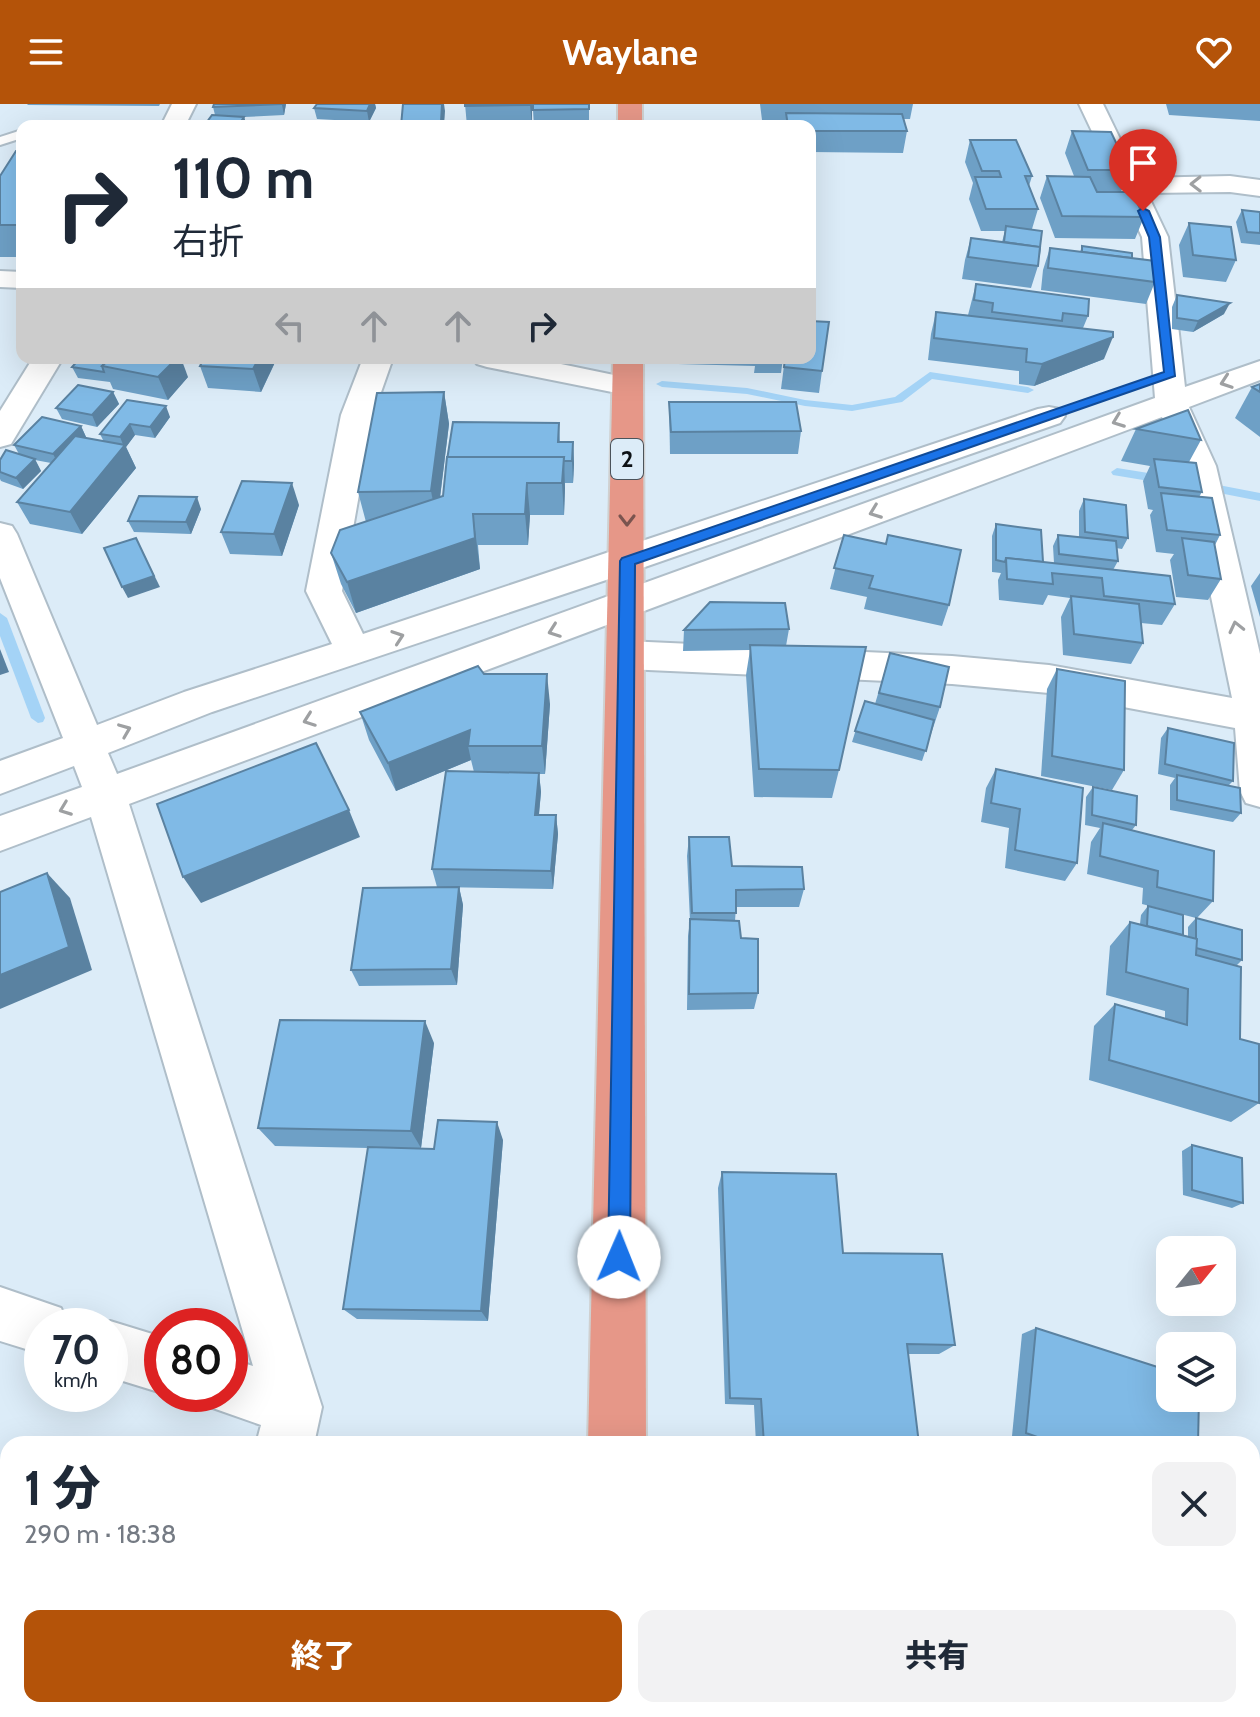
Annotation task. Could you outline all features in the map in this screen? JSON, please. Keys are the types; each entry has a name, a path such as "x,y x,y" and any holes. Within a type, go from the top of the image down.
{"highway":[{"name":"2","path":"617,1436 627,372"}],"street":[{"path":"1091,104 1155,237 1171,387 1200,466 1255,708 1260,791"},
{"path":"1132,186 1230,184 1260,188"},
{"path":"0,834 627,583 1171,387 1260,340"},
{"path":"0,437 44,364"},
{"path":"354,652 324,591 357,415 376,364"},
{"path":"547,364 627,372"},
{"path":"1171,387 1260,370"},
{"path":"0,534 105,794 290,1425"},
{"path":"0,778 198,702 354,652 627,583"},
{"path":"626,655 966,671 1049,679 1255,708"},
{"path":"0,1314 24,1321"},
{"path":"248,1398 290,1425"}],"building":[{"path":"214,104 282,104 213,107"},
{"path":"317,104 370,104 367,111 314,108"},
{"path":"403,104 442,104 441,120 402,120"},
{"path":"530,104 530,105 465,106"},
{"path":"533,104 589,104 589,109 533,110"},
{"path":"786,113 902,114 907,131 816,131 816,120 787,120"},
{"path":"212,115 244,117 242,120 208,120"},
{"path":"1072,131 1111,132 1129,170 1088,170"},
{"path":"970,140 1016,140 1032,176 1025,176 1038,209 986,209 975,177 1001,177 999,171 982,171"},
{"path":"16,151 16,225 0,225 0,176"},
{"path":"1047,176 1090,177 1097,192 1132,192 1144,217 1062,216"},
{"path":"1242,210 1260,212 1260,233 1247,232"},
{"path":"1189,223 1231,227 1236,260 1193,255"},
{"path":"1006,226 1042,231 1040,247 1004,242"},
{"path":"971,238 1040,247 1038,266 968,257"},
{"path":"1082,246 1132,253 1132,258 1082,252"},
{"path":"1050,248 1155,261 1155,282 1048,268"},
{"path":"976,284 1089,299 1088,316 1063,313 1062,321 992,312 993,303 974,300"},
{"path":"1177,295 1230,303 1198,321 1177,318"},
{"path":"936,312 1113,332 1113,337 1042,364 1026,362 1027,349 934,338"},
{"path":"816,321 829,322 822,371 784,367 784,364 816,364"},
{"path":"75,364 104,364 104,372 72,367"},
{"path":"104,364 171,364 158,377 102,366"},
{"path":"201,364 256,364 253,369"},
{"path":"78,385 113,392 92,415 56,408"},
{"path":"444,392 431,491 358,492 377,393"},
{"path":"127,400 166,406 150,427 130,424 120,437 100,434"},
{"path":"669,402 796,402 801,431 671,432"},
{"path":"1188,410 1201,440 1136,429"},
{"path":"42,417 81,426 53,454 14,445"},
{"path":"453,422 559,423 558,442 573,442 572,461 563,461 564,457 447,457"},
{"path":"75,436 125,445 70,512 17,502"},
{"path":"6,450 35,459 16,478 0,472 0,460"},
{"path":"447,457 564,457 562,483 527,483 525,514 473,514 475,538 347,582 331,553 340,530 443,496"},
{"path":"1154,459 1196,463 1202,492 1159,487"},
{"path":"242,481 292,483 274,534 221,532"},
{"path":"1161,493 1212,498 1220,535 1167,530"},
{"path":"139,496 197,497 186,522 128,521"},
{"path":"1084,499 1126,505 1128,538 1085,532"},
{"path":"996,524 1041,530 1043,562 1006,558 1005,562 996,560"},
{"path":"844,535 886,544 888,535 961,550 949,605 869,588 873,576 834,568"},
{"path":"1058,535 1116,541 1118,561 1059,554"},
{"path":"136,538 154,576 122,587 104,548"},
{"path":"1182,538 1214,542 1221,579 1188,575"},
{"path":"1006,558 1170,576 1175,604 1104,596 1102,578 1052,573 1053,584 1007,579"},
{"path":"1071,596 1139,604 1143,643 1074,634"},
{"path":"710,602 785,603 789,629 684,630"},
{"path":"750,645 866,647 839,770 759,769"},
{"path":"890,653 949,667 940,707 879,693"},
{"path":"478,666 484,674 547,674 542,746 468,746 470,730 388,763 360,712"},
{"path":"1057,669 1125,681 1124,770 1052,756"},
{"path":"865,701 934,720 926,751 855,731"},
{"path":"1168,728 1234,743 1233,781 1165,764"},
{"path":"316,743 349,810 183,877 157,804"},
{"path":"996,769 1083,788 1077,863 1015,850 1020,809 991,803"},
{"path":"446,771 539,773 535,815 556,815 551,871 432,869"},
{"path":"1177,775 1240,788 1241,813 1177,800"},
{"path":"1093,787 1137,796 1136,825 1092,815"},
{"path":"1103,823 1214,851 1213,901 1157,887 1158,871 1100,856"},
{"path":"689,837 729,837 732,866 802,867 804,889 736,890 736,913 692,913"},
{"path":"47,873 69,947 0,975 0,892"},
{"path":"459,887 451,969 351,970 363,888"},
{"path":"1148,906 1183,915 1183,935 1147,926"},
{"path":"1196,918 1242,930 1242,960 1196,948"},
{"path":"690,919 739,921 741,938 758,939 758,993 689,994"},
{"path":"1130,922 1197,939 1196,955 1241,967 1240,1039 1259,1044 1259,1103 1109,1060 1115,1004 1187,1025 1188,989 1126,972"},
{"path":"280,1020 425,1021 411,1131 258,1128"},
{"path":"438,1120 497,1122 481,1311 343,1309 368,1147 434,1149"},
{"path":"1192,1145 1242,1158 1243,1203 1192,1190"},
{"path":"722,1172 836,1174 843,1253 942,1254 955,1345 907,1344 918,1436 763,1436 761,1399 730,1398"},
{"path":"1036,1328 1156,1367 1156,1412 1199,1412 1198,1436 1034,1436 1026,1433"}],"waterway":[{"path":"662,384 747,391 805,403 852,408 898,400 930,375 1028,390"},
{"path":"1117,472 1167,480"},
{"path":"1208,487 1260,497"},
{"path":"0,618 38,718"}],"route":[{"path":"619,1257 627,561 1170,374 1155,237 1143,211"}]}
